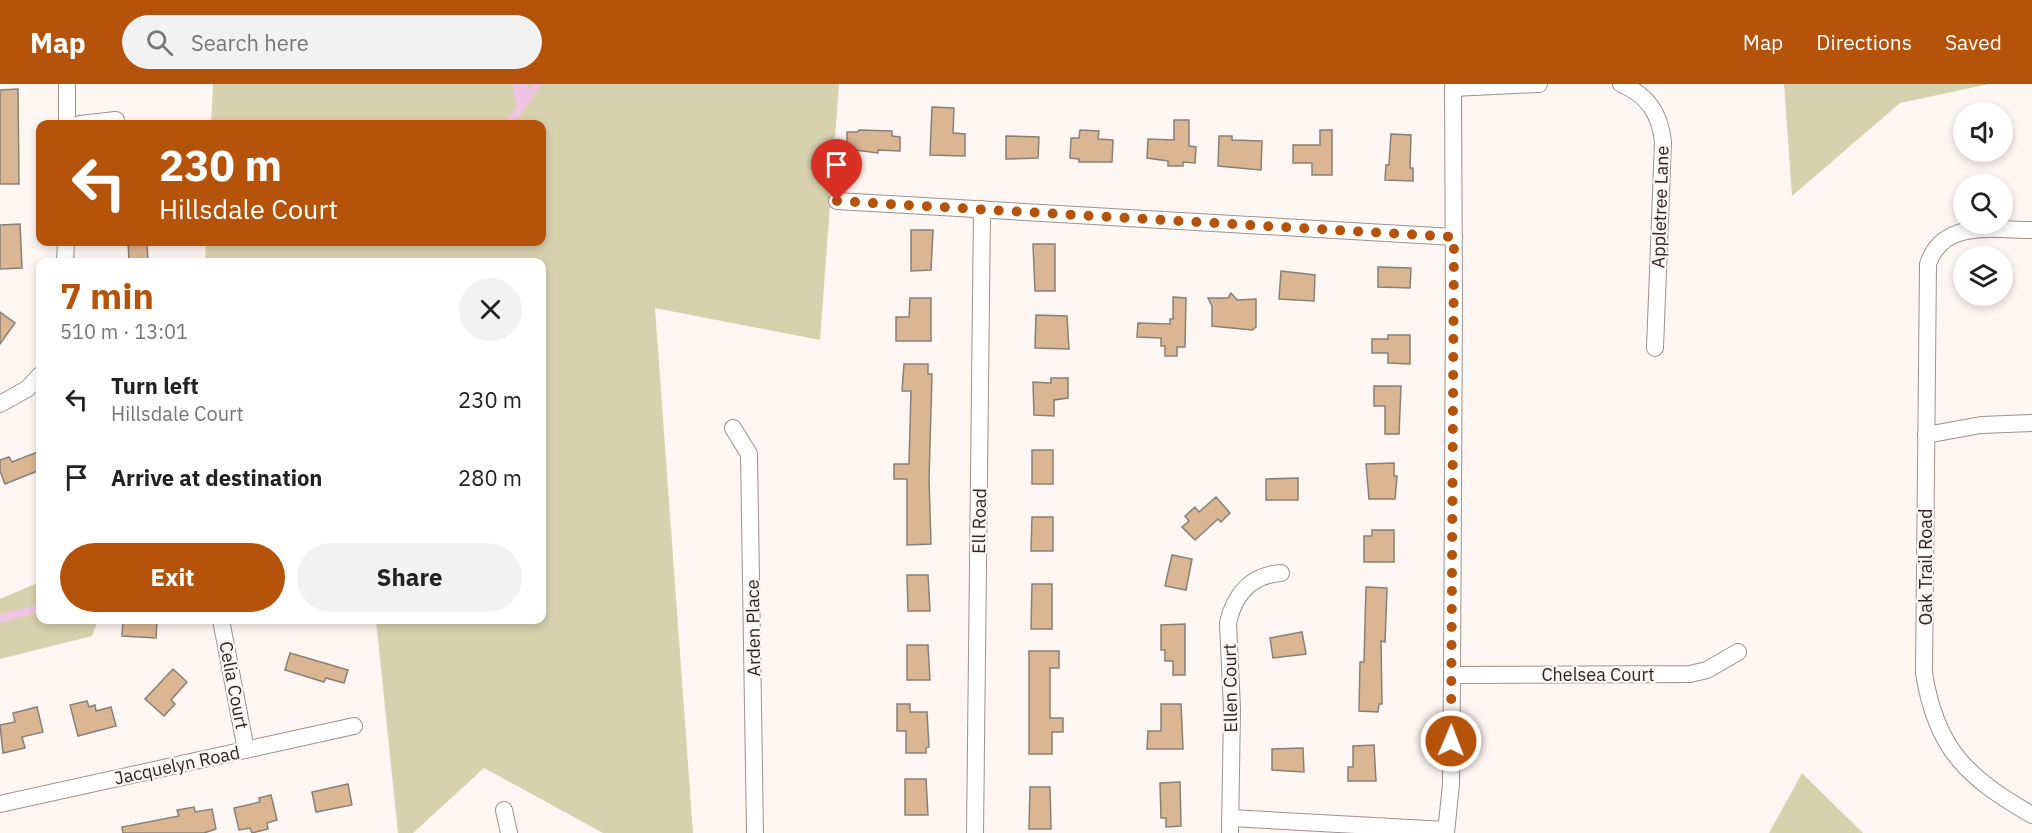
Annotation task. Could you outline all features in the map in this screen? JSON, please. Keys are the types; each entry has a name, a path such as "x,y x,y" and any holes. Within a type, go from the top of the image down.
{"street":[{"path":"67,84 67,120"},
{"path":"1230,825 1446,831 1450,784 1452,675 1453,86 1539,84"},
{"name":"Appletree Lane","path":"1621,84 1645,99 1655,112 1661,126 1663,142 1655,348"},
{"path":"837,201 1454,237"},
{"name":"Ell Road","path":"975,833 982,209"},
{"name":"Oak Trail Road","path":"2032,230 1960,231 1948,236 1932,252 1927,275 1924,673 1928,698 1940,729 1962,764 1994,793 2032,815"},
{"path":"0,404 27,388 36,379"},
{"path":"1926,435 1981,425 2032,423"},
{"name":"Arden Place","path":"733,428 749,454 754,833"},
{"name":"Ellen Court","path":"1230,825 1232,710 1228,623 1231,609 1238,595 1249,584 1262,576 1281,573"},
{"name":"Celia Court","path":"222,624 246,750"},
{"name":"Chelsea Court","path":"1452,675 1690,674 1707,670 1738,652"},
{"name":"Jacquelyn Road","path":"0,804 354,726"},
{"path":"504,810 508,833"}],"shaded area":[{"path":"213,84 839,84 820,340 655,308 693,833 603,833 484,768 413,833 398,833 376,624 546,624 546,258 205,258 206,246 546,246 546,120 211,120"},
{"path":"513,84 527,84 529,89 532,84 542,84 517,120 507,120 518,105 514,98"},
{"path":"1784,84 1989,84 1900,103 1792,196"},
{"path":"36,584 36,624 96,624 92,636 0,659 0,599"},
{"path":"36,605 36,613 0,623 0,614"},
{"path":"1802,773 1863,833 1769,833"}],"building":[{"path":"18,89 19,184 0,184 0,90"},
{"path":"932,107 954,108 953,133 965,134 965,156 930,155"},
{"path":"1174,120 1189,120 1189,146 1196,147 1195,163 1183,162 1183,166 1168,166 1168,161 1147,158 1148,139 1174,140"},
{"path":"859,130 892,131 892,136 900,137 900,151 878,150 878,153 847,149 847,132 858,132"},
{"path":"1080,130 1099,131 1098,139 1113,140 1112,162 1079,162 1079,159 1070,158 1071,138 1079,138"},
{"path":"1320,130 1332,130 1332,175 1312,175 1312,163 1293,163 1293,145 1320,145"},
{"path":"1391,134 1411,135 1410,168 1413,168 1413,181 1385,180 1386,165 1389,165"},
{"path":"1006,136 1039,137 1038,158 1006,159"},
{"path":"1219,136 1232,136 1232,140 1262,141 1261,170 1218,166"},
{"path":"20,224 22,268 0,269 0,225"},
{"path":"911,230 933,230 931,270 911,271"},
{"path":"1033,244 1055,244 1055,291 1035,291"},
{"path":"128,246 147,246 148,258 129,258"},
{"path":"1378,267 1411,268 1410,288 1378,287"},
{"path":"1281,271 1315,275 1314,301 1279,299"},
{"path":"1231,293 1237,300 1256,299 1256,327 1252,330 1212,326 1212,306 1208,298 1228,298"},
{"path":"1173,297 1186,298 1185,347 1177,347 1177,356 1165,356 1165,346 1161,346 1161,338 1137,337 1138,323 1170,324 1170,319 1173,319"},
{"path":"910,298 931,298 931,341 896,341 896,317 909,317"},
{"path":"0,312 15,323 0,344"},
{"path":"1036,315 1067,316 1069,349 1035,348"},
{"path":"1388,335 1410,335 1410,364 1388,363 1388,353 1372,353 1372,339 1388,339"},
{"path":"904,364 928,364 928,374 932,374 929,480 931,544 907,545 907,479 894,479 894,464 909,464 911,391 902,391"},
{"path":"1051,378 1068,378 1068,398 1054,400 1054,416 1034,415 1033,382 1051,383"},
{"path":"1374,386 1401,386 1399,434 1385,434 1385,406 1374,406"},
{"path":"1032,450 1053,450 1053,484 1032,484"},
{"path":"36,453 36,472 5,484 0,471 0,460 9,457 12,462"},
{"path":"1394,463 1394,476 1397,476 1395,499 1369,499 1366,464"},
{"path":"1298,478 1298,500 1266,500 1266,479"},
{"path":"1216,497 1230,513 1221,522 1218,519 1195,540 1182,527 1189,521 1185,516 1195,507 1199,512"},
{"path":"1032,517 1053,517 1053,551 1031,551"},
{"path":"1372,530 1394,530 1394,562 1364,562 1364,536 1372,536"},
{"path":"1172,555 1192,559 1186,590 1165,586"},
{"path":"907,575 928,575 930,611 908,611"},
{"path":"1032,584 1052,584 1052,629 1031,629"},
{"path":"1366,587 1387,588 1385,642 1381,641 1382,704 1379,704 1378,712 1359,711 1360,662 1364,662"},
{"path":"123,624 157,624 156,638 122,636"},
{"path":"1185,624 1185,675 1173,675 1173,661 1165,661 1165,650 1161,650 1161,625"},
{"path":"1302,632 1306,654 1273,658 1270,638"},
{"path":"907,645 928,645 930,680 907,680"},
{"path":"1029,651 1059,651 1059,668 1050,668 1050,718 1063,718 1063,732 1052,732 1052,754 1029,754"},
{"path":"290,653 348,670 344,683 326,678 324,682 285,670"},
{"path":"173,669 187,682 171,700 175,704 164,716 145,699"},
{"path":"87,701 89,707 95,705 96,711 111,707 116,726 78,736 70,705"},
{"path":"897,704 910,704 910,712 927,712 929,747 926,748 926,753 906,753 906,731 897,731"},
{"path":"1161,704 1181,704 1183,749 1147,749 1148,731 1161,731"},
{"path":"37,707 43,732 22,737 25,748 3,753 0,725 15,722 13,713"},
{"path":"1374,745 1376,781 1348,781 1348,767 1353,767 1353,746"},
{"path":"1303,748 1304,772 1272,770 1272,749"},
{"path":"905,779 926,779 928,815 905,815"},
{"path":"1180,782 1181,826 1166,827 1166,818 1161,818 1160,783"},
{"path":"348,784 352,805 316,812 312,792"},
{"path":"1030,787 1050,787 1051,829 1029,829"},
{"path":"271,795 277,820 267,823 268,829 252,833 250,828 239,830 234,808 260,802 259,798"},
{"path":"194,807 195,812 212,809 216,829 204,833 123,833 122,827 179,816 177,810"}],"route":[{"path":"837,201 1454,237 1451,741"}]}
